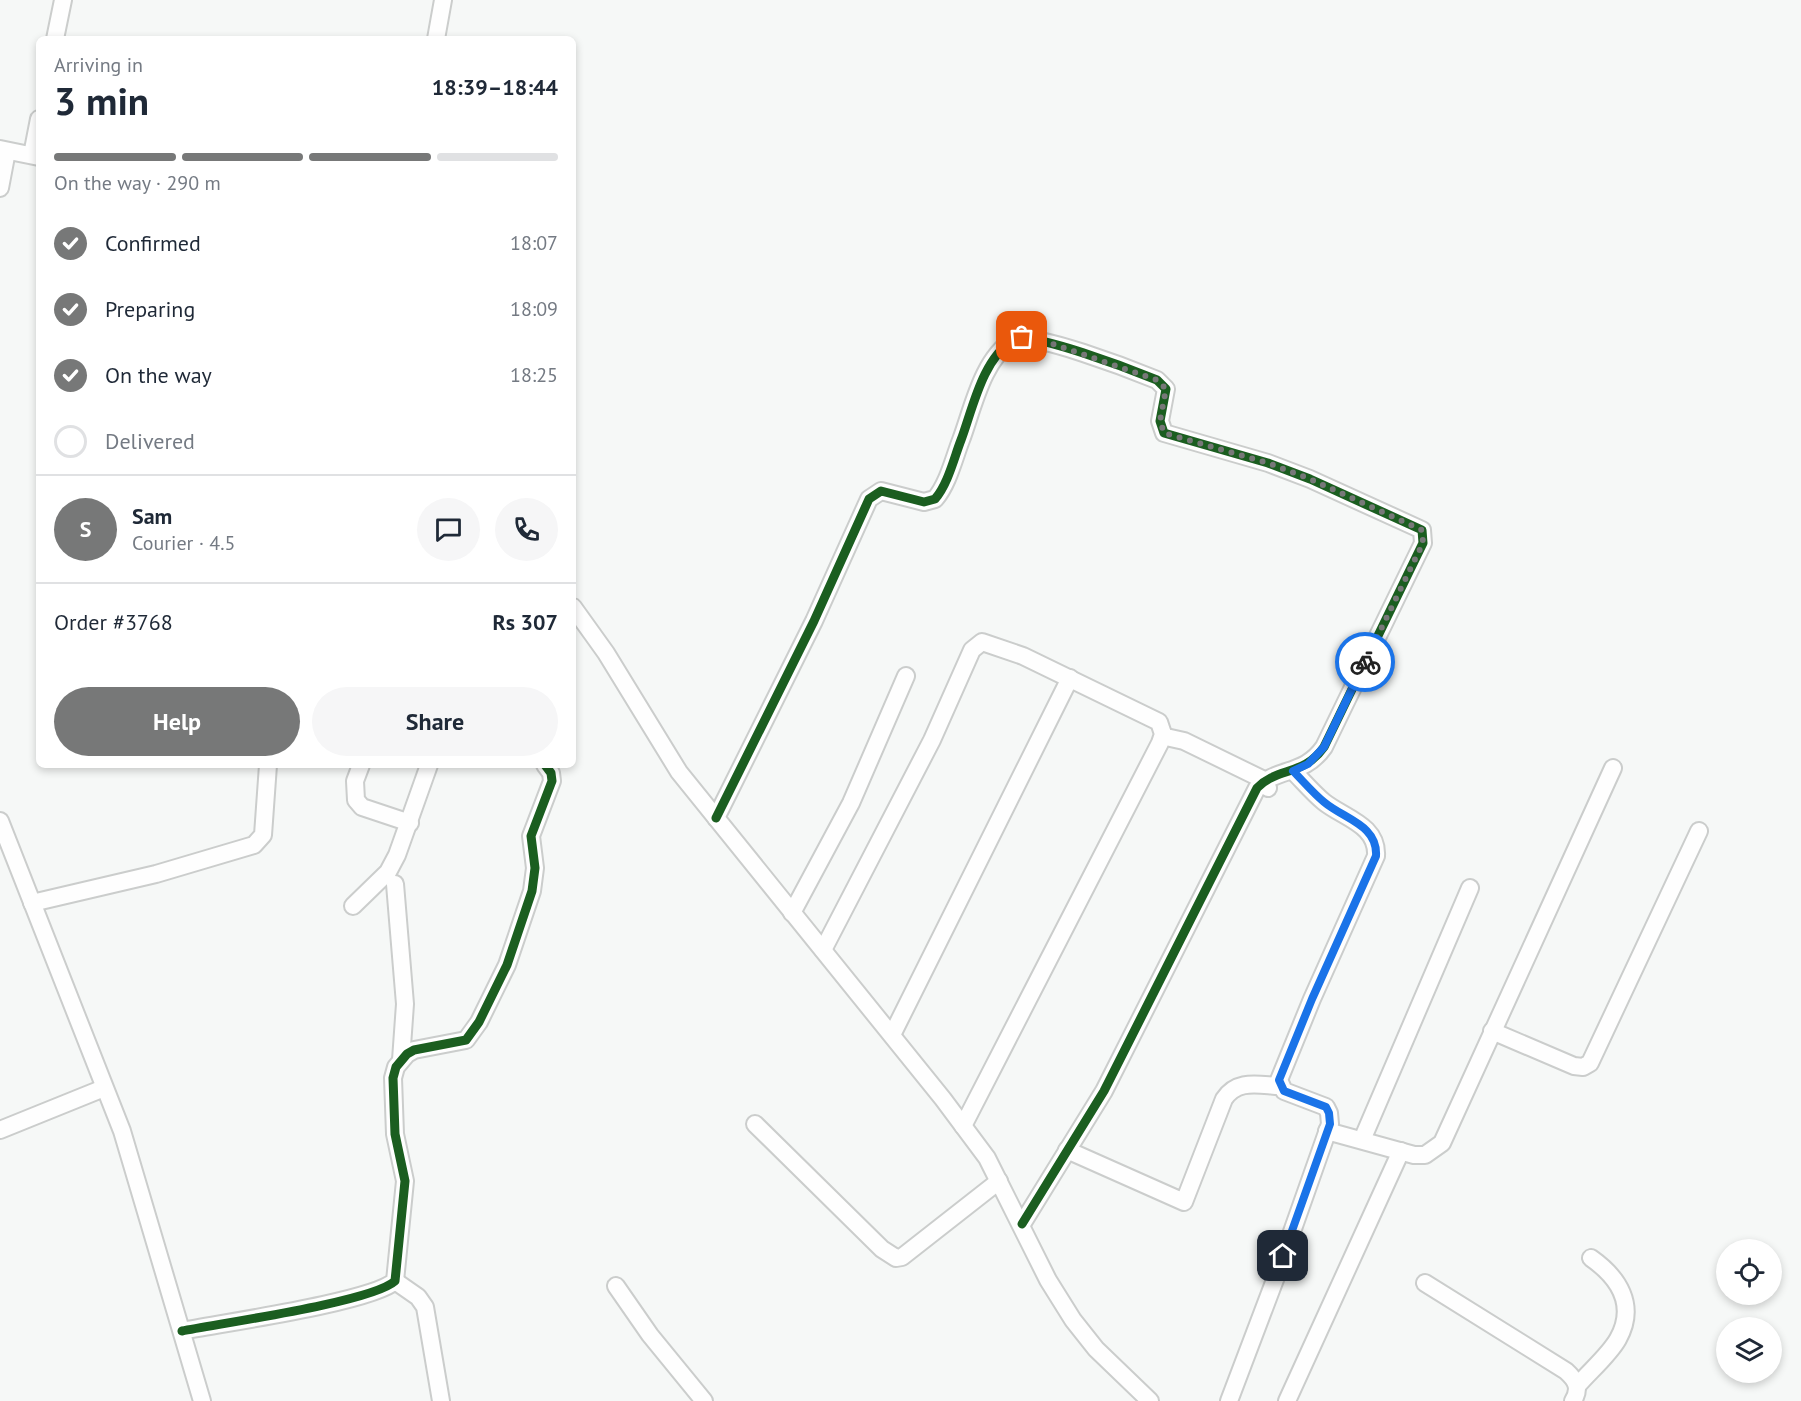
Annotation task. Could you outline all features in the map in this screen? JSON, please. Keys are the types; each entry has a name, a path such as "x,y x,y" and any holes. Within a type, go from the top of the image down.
{"street":[{"path":"56,36 63,0"},
{"path":"437,36 443,0"},
{"path":"0,188 4,150 35,156"},
{"path":"716,818 814,621 869,499 881,490 924,502 935,499 946,477 987,371 1003,350 1022,337 1044,341 1157,380 1166,389 1160,421 1164,433 1268,463 1310,479 1419,528 1424,533 1423,543 1324,747 1308,764 1266,784 1252,798 1104,1091 1022,1224"},
{"path":"576,611 606,653 679,772 963,1126 999,1181 1048,1280 1072,1320 1096,1348 1150,1401"},
{"path":"823,950 932,740 977,644 982,642 1070,678 1154,717 1160,722 1166,737 1184,741 1266,784"},
{"path":"792,914 851,803 906,676"},
{"path":"892,1035 1070,678"},
{"path":"963,1126 1049,962 1163,734"},
{"path":"32,903 156,874 254,845 263,835 268,768"},
{"path":"360,768 356,781 356,800 362,807 410,823"},
{"path":"353,906 388,872 410,823 428,768"},
{"path":"401,1059 414,1050 455,1044 471,1035 502,975 514,947 535,879 531,836 552,781 551,773 547,768"},
{"path":"1327,1131 1401,1151 1425,1155 1442,1143 1613,768"},
{"path":"1279,1086 1283,1070 1304,1019 1376,856 1377,846 1370,832 1324,802 1293,771"},
{"path":"0,821 122,1131 202,1401"},
{"path":"1492,1031 1574,1066 1583,1067 1590,1064 1699,831"},
{"path":"182,1331 357,1297 388,1288 395,1281 405,1181 395,1134 393,1078 401,1059 405,1005 395,884"},
{"path":"1362,1140 1470,888"},
{"path":"1067,1150 1184,1202 1224,1099 1231,1089 1245,1085 1279,1086 1284,1091 1326,1107 1329,1113 1327,1131 1276,1277 1229,1401"},
{"path":"0,1130 104,1088"},
{"path":"755,1124 882,1249 896,1258 902,1257 999,1181"},
{"path":"1287,1401 1401,1151"},
{"path":"1575,1393 1618,1339 1625,1319 1625,1301 1618,1285 1609,1271 1591,1258"},
{"path":"395,1281 418,1297 425,1307 441,1401"},
{"path":"1425,1283 1566,1371 1575,1379 1575,1393"},
{"path":"616,1286 650,1335 704,1401"}],"cycle path":[{"path":"716,818 814,621 869,499 881,491 924,502 935,499 947,478 986,372 1002,349 1013,340 1023,338 1060,346 1157,380 1166,389 1160,421 1164,433 1268,463 1310,479 1422,530 1423,543 1324,747 1308,763 1273,777 1257,788 1104,1091 1022,1224"},
{"path":"182,1331 358,1297 395,1281 405,1181 395,1134 393,1078 396,1067 407,1054 414,1050 466,1040 479,1022 507,965 532,891 535,868 531,836 552,781 551,773 547,768"}],"way so far":[{"path":"1022,337 1044,341 1157,380 1166,389 1166,401 1160,421 1164,433 1268,463 1310,479 1422,530 1423,543 1365,662"}],"route":[{"path":"1283,1256 1330,1124 1326,1107 1284,1091 1279,1086 1279,1080 1341,932 1376,856 1377,846 1370,832 1324,802 1293,771 1308,764 1324,747 1365,662"}]}
